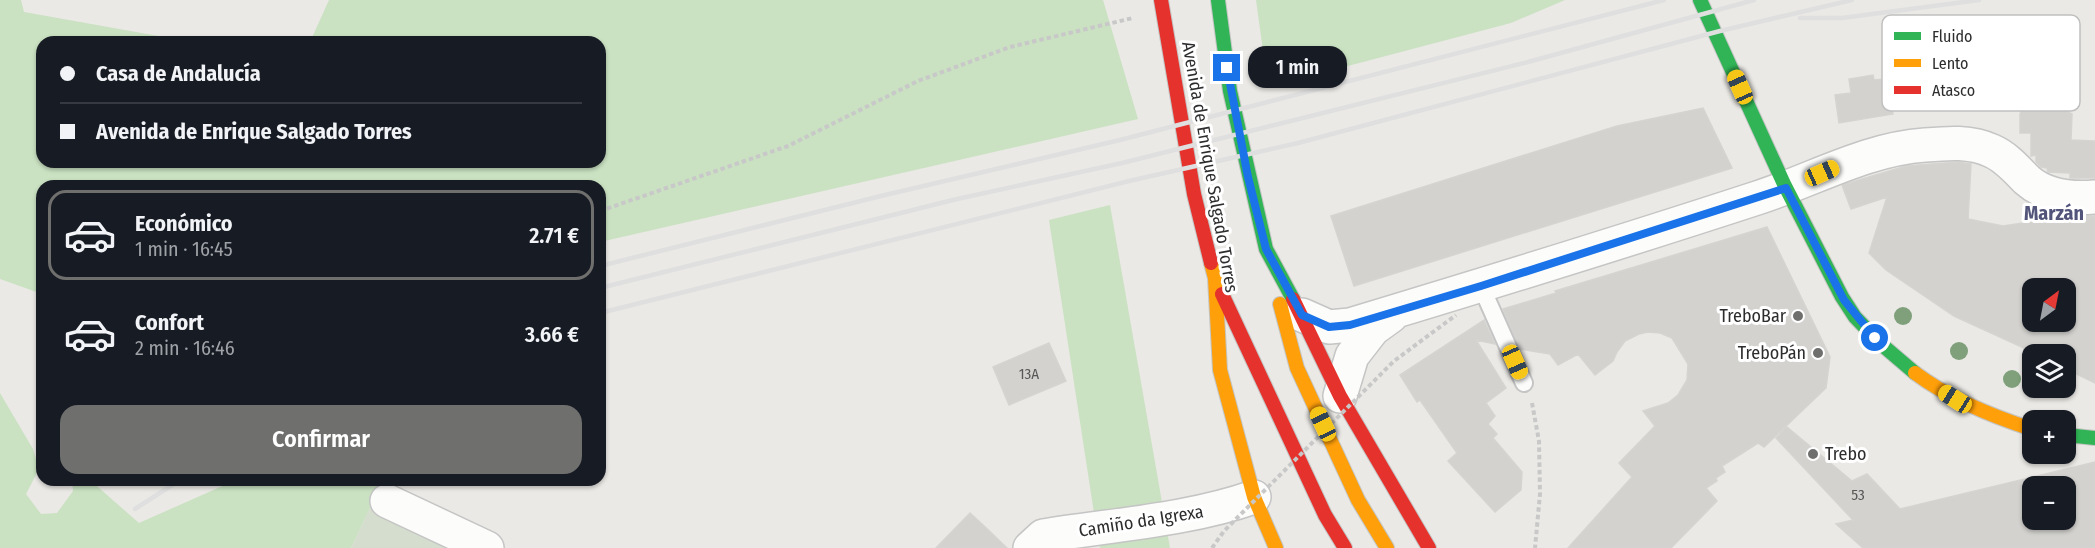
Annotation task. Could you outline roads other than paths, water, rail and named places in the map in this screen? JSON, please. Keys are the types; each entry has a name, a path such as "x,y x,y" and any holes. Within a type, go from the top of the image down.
{"main road":[{"name":"Avenida de Enrique Salgado Torres","path":"1218,0 1230,91 1266,249 1302,315 1340,396 1429,548"},
{"path":"1700,0 1786,188 1844,300 1886,350 1918,376 1955,399 2001,420 2022,426"},
{"name":"Avenida de Enrique Salgado Torres","path":"1163,4 1194,194 1215,278 1220,370 1254,497 1276,548"},
{"path":"1266,249 1297,368 1358,500 1387,548"},
{"path":"1215,278 1325,515 1345,548"},
{"path":"2076,436 2095,438"},
{"name":"Avenida de Enrique Salgado Torres","path":"1402,503 1438,548"}],"street":[{"path":"1302,315 1329,327 1350,325 1481,286 1786,188 1838,166 1888,149 1970,143 1994,151 2030,182 2051,195 2077,198 2095,197"},
{"path":"1340,396 1352,356 1373,329 1397,311"},
{"name":"Camiño da Igrexa","path":"1030,548 1043,536 1229,506 1254,497"},
{"path":"387,501 486,548"}],"lane":[{"path":"1481,286 1524,383"}],"railway":[{"path":"606,265 885,195 1120,140 1664,0"},
{"path":"606,287 957,199 1122,163 1528,62 1754,0"},
{"path":"606,312 1129,181 1298,143 1720,31 1852,0"},
{"path":"1800,18 1842,18 1979,0"},
{"path":"135,509 171,486"}],"place":[{"name":"TreboBar","path":"1798,316"},
{"name":"TreboPán","path":"1818,353"},
{"name":"Trebo","path":"1813,454"}],"district":[{"name":"Marzán","path":"2054,213"}]}
